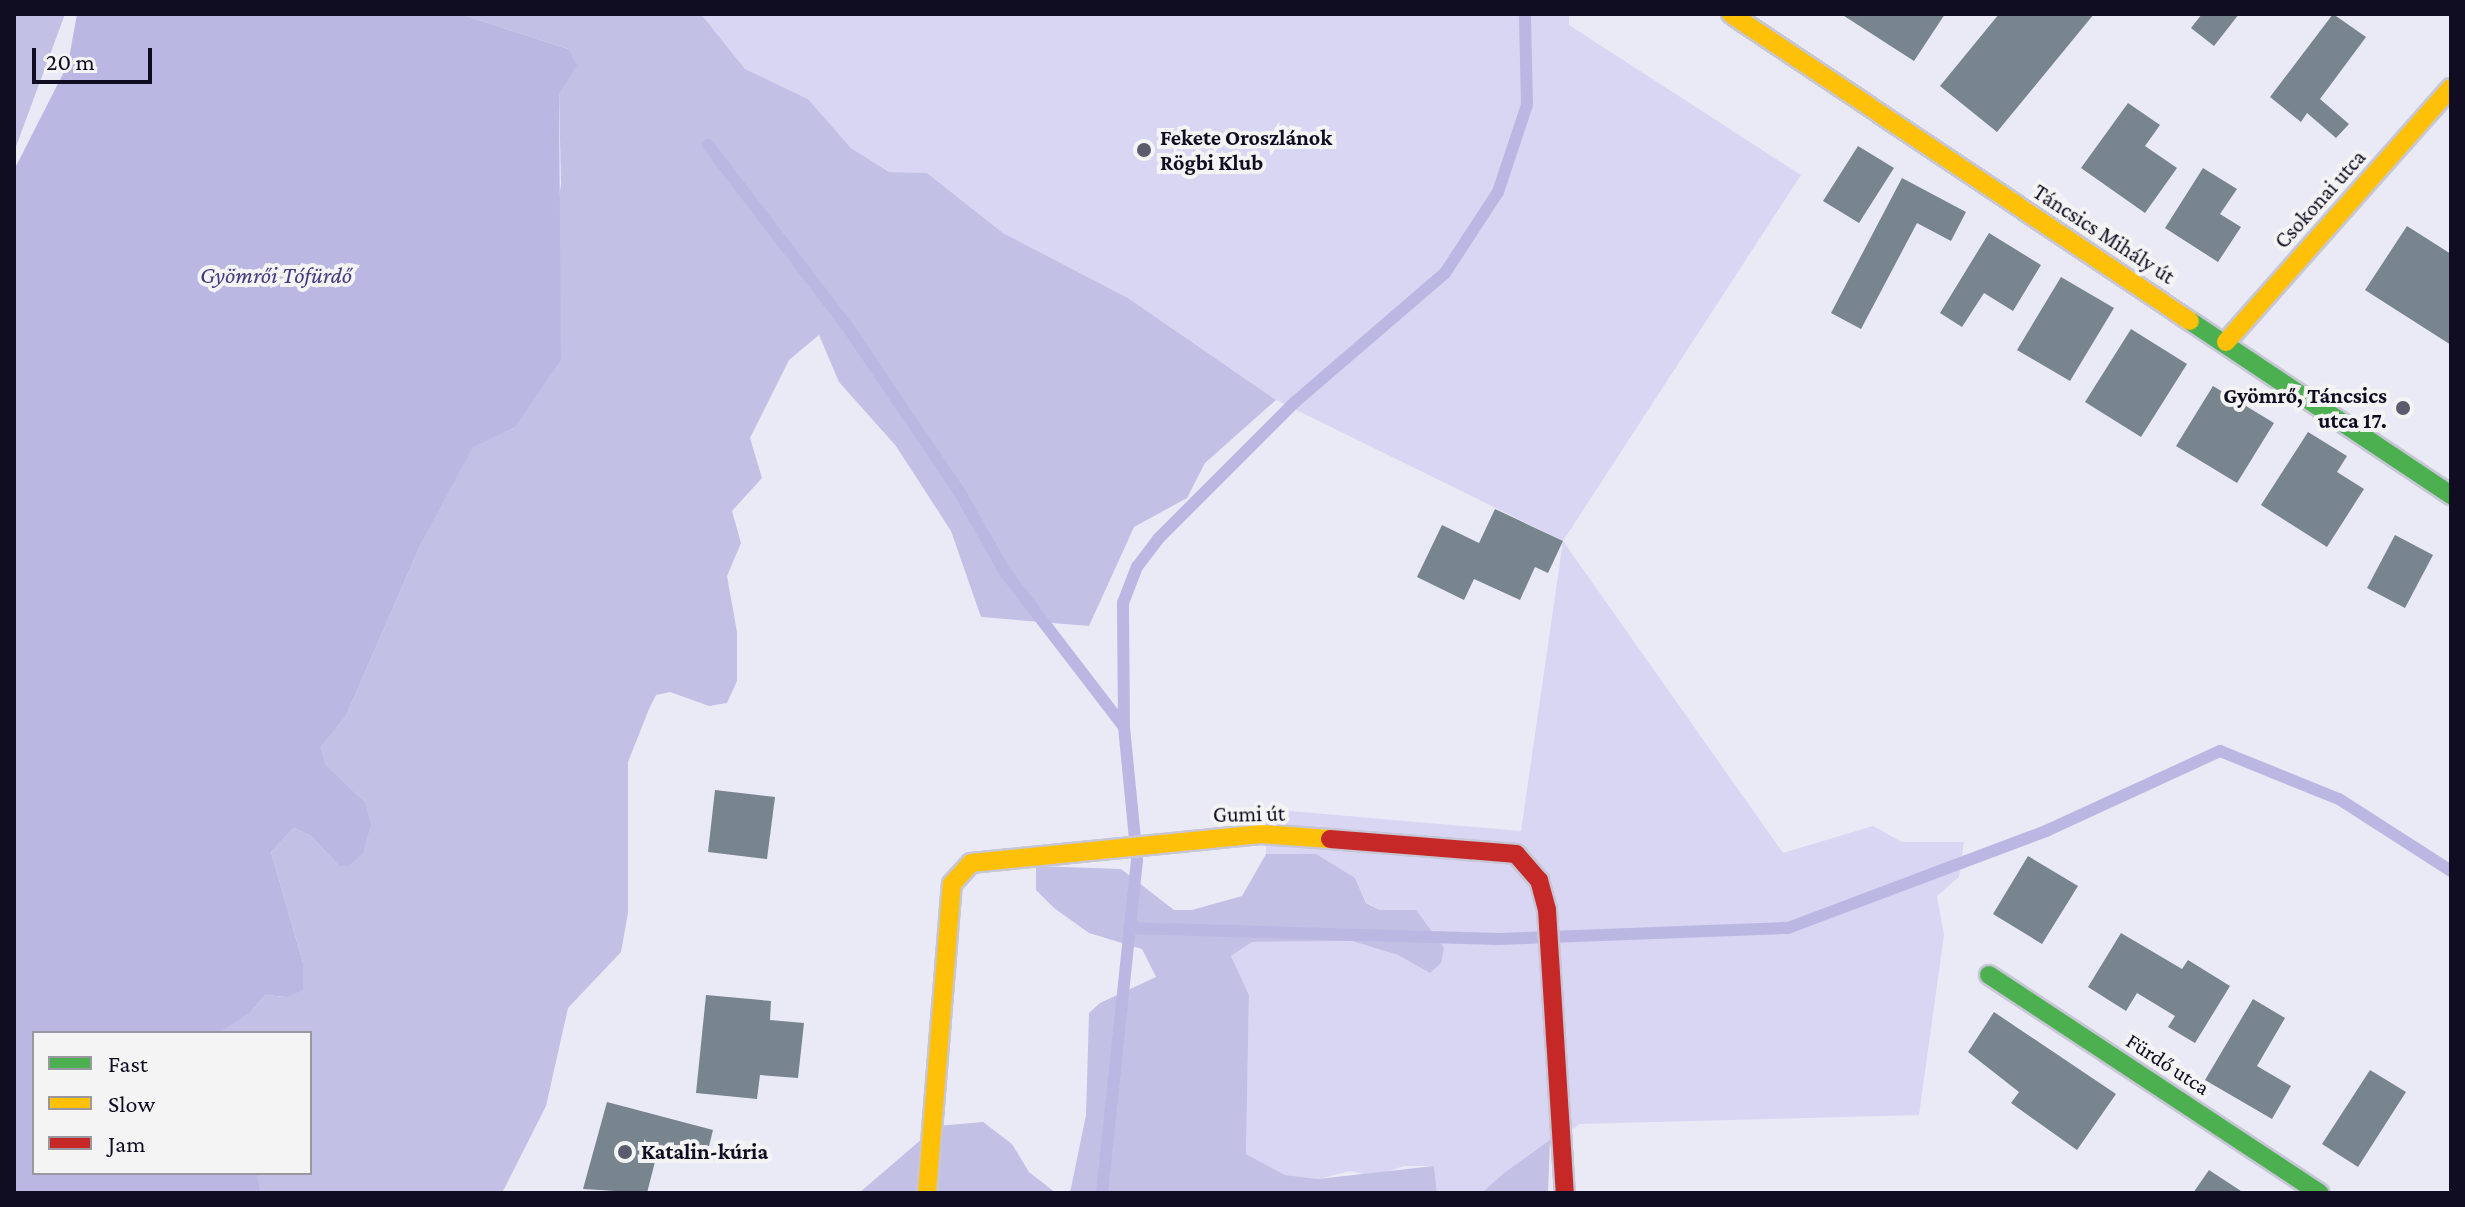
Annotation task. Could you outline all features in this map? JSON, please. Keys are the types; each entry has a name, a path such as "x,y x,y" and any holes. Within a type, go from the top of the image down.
{"street":[{"name":"Táncsics Mihály út","path":"1731,14 2451,495"},
{"name":"Csokonai utca","path":"2226,342 2451,88"},
{"name":"Gumi út","path":"927,1193 952,884 971,863 1261,834 1516,854 1539,880 1547,910 1565,1193"},
{"name":"Fürdő utca","path":"1989,975 2320,1193"}],"shaded area":[{"path":"14,14 65,14 14,152"},
{"path":"460,14 701,14 745,69 808,99 851,148 889,172 927,173 1003,233 1128,298 1276,400 1205,463 1187,498 1134,527 1089,626 981,617 951,531 896,446 839,382 819,335 789,360 750,438 762,478 732,511 741,543 727,576 737,632 737,681 727,703 709,706 670,692 656,695 649,709 628,762 628,913 621,952 568,1008 546,1106 502,1193 195,1193 191,1175 312,1175 312,1031 218,1031 250,1013 265,995 287,997 303,963 271,852 294,828 311,836 339,866 364,801 326,765 321,747 346,716 419,548 473,446 514,428 561,185 559,93 568,49"},
{"path":"701,14 1569,14 1569,25 1801,175 1563,541 1276,400 1128,298 1003,233 927,173 889,172 851,148 808,99 745,69"},
{"path":"1563,541 1783,853 1873,826 1902,842 1964,842 1959,877 1937,896 1944,935 1919,1115 1580,1124 1482,1193 1437,1193 1434,1166 1404,1166 1374,1176 1350,1171 1319,1179 1285,1175 1246,1154 1249,995 1231,956 1252,942 1352,941 1398,955 1430,973 1416,910 1380,910 1366,902 1355,878 1266,854 1266,809 1521,831"},
{"path":"1266,854 1316,854 1355,878 1366,903 1380,910 1416,910 1444,948 1441,963 1430,973 1398,955 1352,941 1252,942 1231,956 1249,995 1246,1154 1285,1175 1318,1179 1434,1166 1437,1193 1070,1193 1086,1115 1089,1013 1100,1003 1156,977 1142,949 1089,933 1054,908 1036,890 1036,866 1121,869 1174,910 1192,910 1242,896"},
{"path":"983,1122 1012,1144 1029,1172 1056,1193 859,1193 937,1126"},
{"path":"1550,1140 1548,1193 1482,1193 1504,1173"}],"water":[{"name":"Gyömrői Tófürdő","path":"77,14 460,14 568,49 577,65 559,94 561,360 514,428 473,447 419,548 346,716 321,747 326,765 364,801 371,824 363,853 349,866 339,866 311,836 294,828 271,852 303,963 303,990 287,997 265,995 250,1013 221,1031 32,1031 32,1175 257,1175 260,1193 14,1193 14,170 68,64"}],"building":[{"path":"1841,14 1945,14 1914,61"},
{"path":"1999,14 2094,14 1997,132 1940,86"},
{"path":"2202,14 2239,14 2214,46 2191,28"},
{"path":"2333,14 2366,37 2320,99 2349,124 2336,138 2307,113 2301,122 2270,97"},
{"path":"2128,103 2160,125 2145,146 2177,168 2145,213 2081,168"},
{"path":"1858,146 1894,168 1859,223 1823,201"},
{"path":"2203,168 2237,189 2220,214 2241,227 2218,262 2165,228"},
{"path":"1902,178 1966,212 1951,241 1917,223 1861,329 1831,313"},
{"path":"2407,226 2451,254 2451,345 2365,290"},
{"path":"1989,233 2041,265 2013,311 1984,293 1962,327 1940,313"},
{"path":"2061,277 2114,308 2070,381 2017,350"},
{"path":"2131,329 2187,364 2141,437 2085,402"},
{"path":"2213,386 2274,423 2237,483 2176,446"},
{"path":"2308,432 2347,456 2337,472 2364,489 2327,547 2261,505"},
{"path":"1495,509 1563,541 1548,573 1535,567 1520,600 1474,579 1464,600 1417,577 1442,525 1479,543"},
{"path":"2395,535 2433,555 2405,608 2367,588"},
{"path":"715,790 775,797 767,859 708,852"},
{"path":"2028,856 2078,886 2042,944 1993,914"},
{"path":"2121,933 2182,969 2188,960 2230,986 2195,1043 2168,1027 2175,1016 2137,993 2126,1011 2088,987"},
{"path":"706,995 771,1001 770,1020 804,1023 798,1078 760,1075 757,1099 696,1093"},
{"path":"2253,999 2285,1018 2257,1066 2291,1086 2272,1119 2205,1080"},
{"path":"1994,1012 2116,1094 2077,1150 2011,1103 2019,1092 1968,1052"},
{"path":"2370,1070 2406,1092 2358,1167 2322,1144"},
{"name":"Katalin-kúria","path":"607,1102 713,1130 706,1158 659,1146 647,1193 583,1189"},
{"path":"2209,1170 2244,1193 2193,1193"}],"waterway":[{"path":"1124,727 1123,603 1137,567 1158,539 1295,402 1445,273 1498,192 1527,105 1525,14"},
{"path":"708,145 847,326 960,493 1005,572 1124,727 1137,860 1102,1193"},
{"path":"1129,928 1498,939 1788,928 2046,831 2220,751 2339,799 2451,871"}],"traffic: fast":[{"path":"2190,321 2451,495"},
{"path":"1989,975 2320,1193"}],"traffic: slow":[{"path":"1731,14 2190,321"},
{"path":"2226,342 2451,88"},
{"path":"927,1193 952,884 971,863 1261,834 1330,839"}],"traffic: jam":[{"path":"1330,839 1516,854 1539,880 1547,910 1565,1193"}],"place":[{"name":"Fekete Oroszlánok Rögbi Klub","path":"1144,150"},
{"name":"Gyömrő, Táncsics utca 17.","path":"2403,408"},
{"name":"Katalin-kúria","path":"625,1152"}]}
